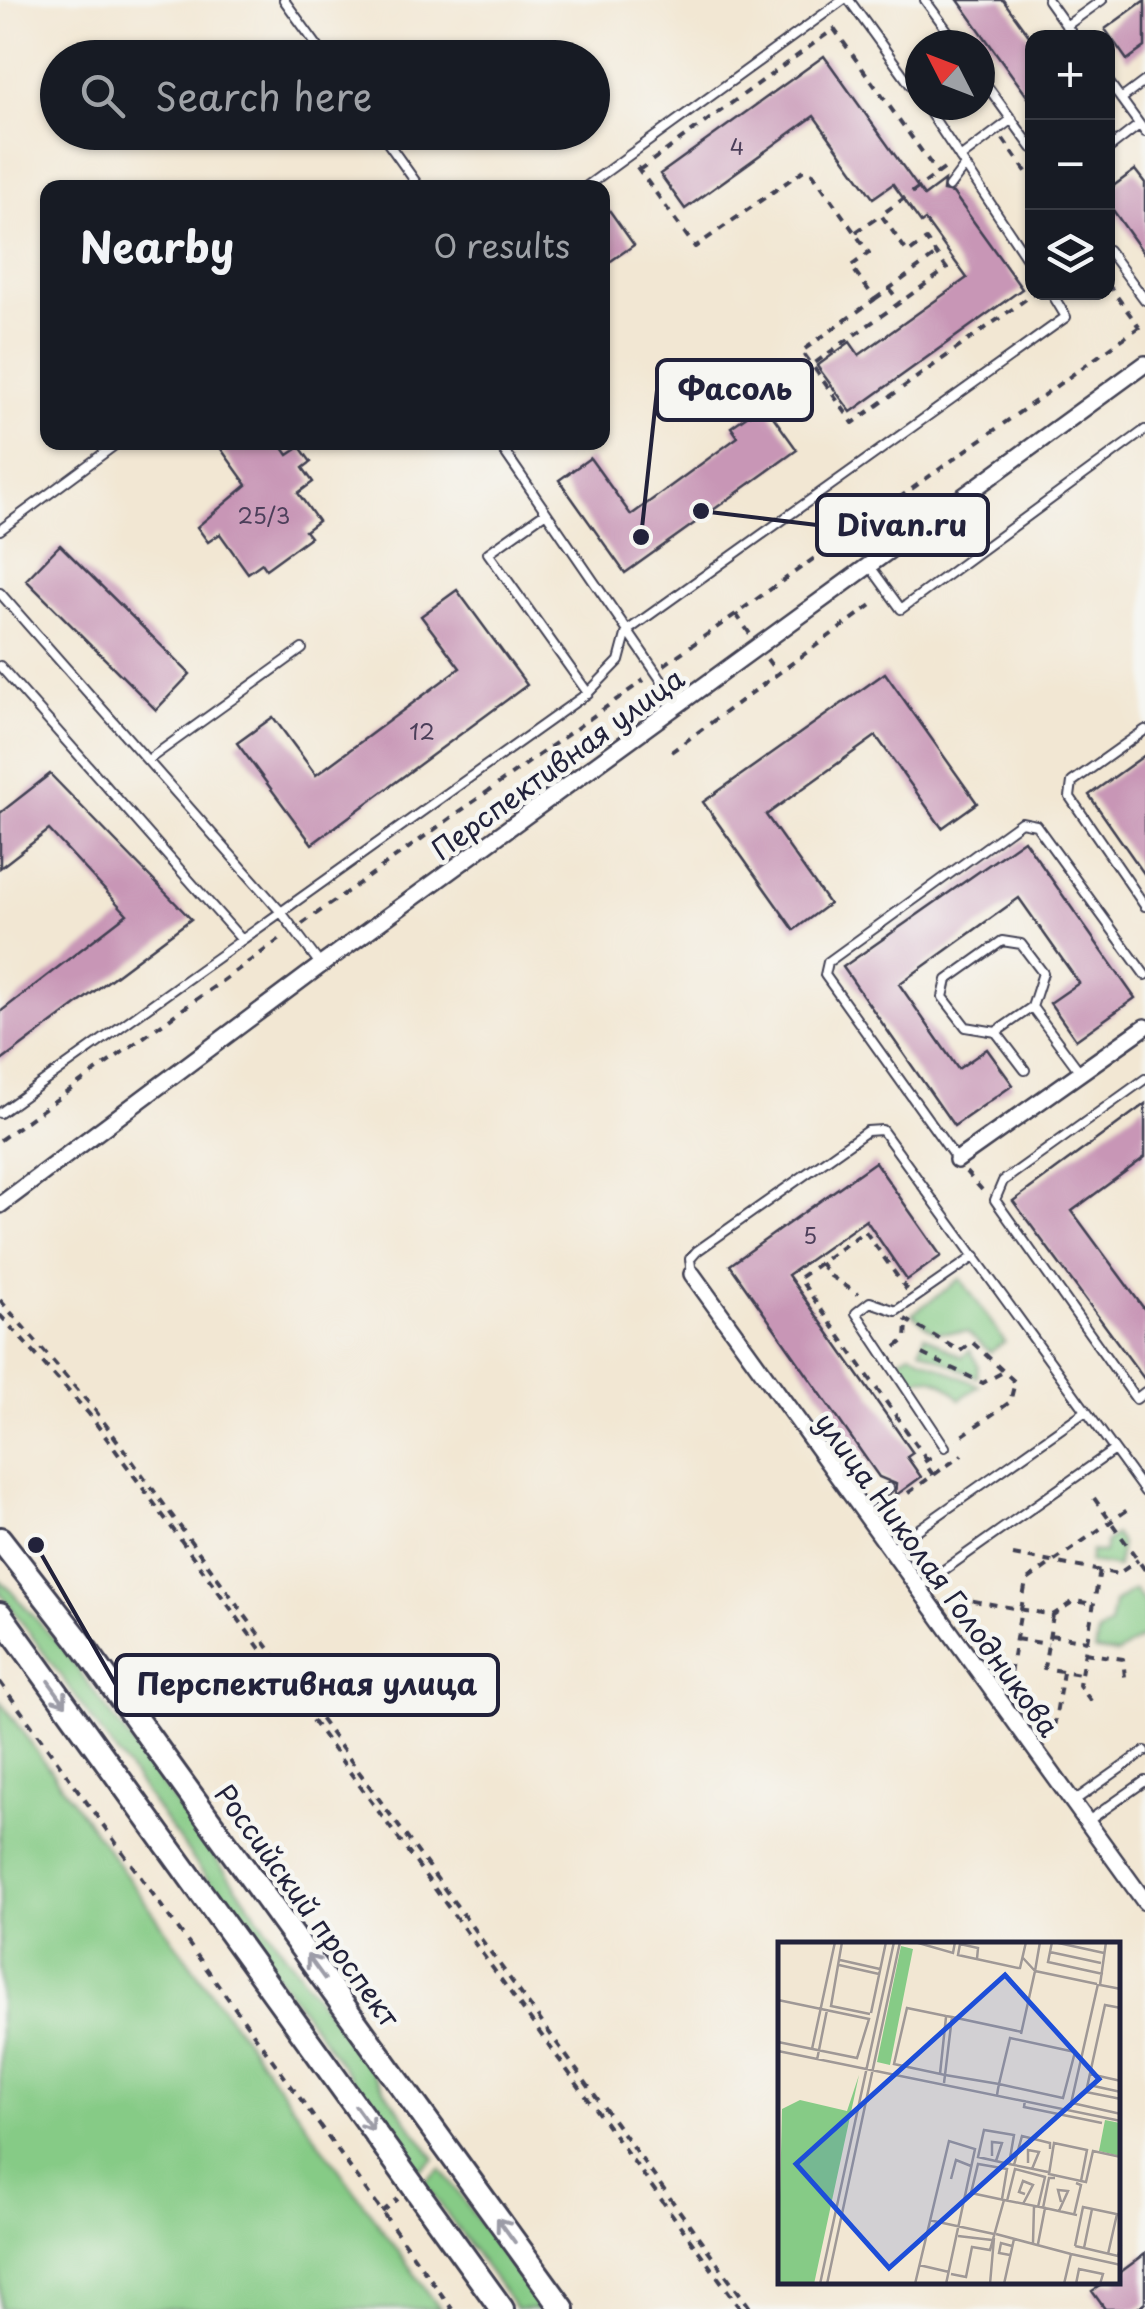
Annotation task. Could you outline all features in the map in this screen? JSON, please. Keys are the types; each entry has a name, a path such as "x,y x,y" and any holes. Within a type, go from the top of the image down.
{"main road":[{"name":"Российский проспект","path":"0,1539 78,1639 563,2309"},
{"path":"0,1614 502,2309"}],"street":[{"name":"Перспективная улица","path":"0,1205 321,965 1145,364"},
{"path":"957,1160 1145,1026"},
{"name":"улица Николая Голодникова","path":"692,1274 1145,1902"}],"lane":[{"path":"284,0 313,40"},
{"path":"595,180 846,0 905,78"},
{"path":"925,0 947,30"},
{"path":"1048,0 1069,30"},
{"path":"1066,26 1102,0"},
{"path":"1121,99 1145,82"},
{"path":"1115,91 1142,128 1115,145"},
{"path":"995,97 1025,138"},
{"path":"935,120 1025,256"},
{"path":"949,187 962,163 1012,120"},
{"path":"393,150 414,180"},
{"path":"1115,260 1144,299"},
{"path":"0,1113 588,694 619,661 627,631 1066,317 1056,300"},
{"path":"869,565 901,609 1145,430"},
{"path":"0,530 108,450"},
{"path":"503,450 679,706"},
{"path":"546,512 488,553 588,694"},
{"path":"0,593 281,912 321,965"},
{"path":"148,760 302,649"},
{"path":"0,666 242,940"},
{"path":"1145,730 1072,782 1070,796 1145,906"},
{"path":"957,1160 825,975 828,962 1021,822 1036,825 1145,975"},
{"path":"996,1032 1032,1006 1043,973 1021,944 1002,940 947,980 942,997 966,1027 996,1032 1024,1070"},
{"path":"1032,1006 1080,1072"},
{"path":"1145,1079 1003,1181 994,1200 1136,1398 1145,1392"},
{"path":"692,1274 690,1260 698,1251 874,1128 889,1136 1145,1492"},
{"path":"946,1447 855,1317 870,1302 896,1311 975,1256"},
{"path":"889,1550 1086,1411"},
{"path":"917,1589 1114,1450"},
{"path":"860,1509 890,1488"},
{"path":"1074,1802 1145,1751"},
{"path":"1088,1821 1145,1781"}],"path":[{"path":"639,170 834,29 938,174"},
{"path":"997,130 1025,170"},
{"path":"629,155 695,247 804,170 814,174 869,253 851,266 875,299"},
{"path":"855,233 938,174 962,163"},
{"path":"812,366 947,269 926,240 908,252 881,214"},
{"path":"936,255 802,351 853,423 1025,300"},
{"path":"889,288 900,302"},
{"path":"0,1140 1142,325 1115,292"},
{"path":"852,316 862,330"},
{"path":"672,752 889,592"},
{"path":"957,1160 994,1200"},
{"path":"820,1263 829,1275 870,1302"},
{"path":"0,1300 96,1410 751,2309"},
{"path":"896,1311 960,1350 972,1342 1004,1371 1016,1389 1010,1402 924,1462 934,1475"},
{"path":"0,1315 88,1414 742,2309"},
{"path":"877,1350 900,1346 909,1330 907,1320"},
{"path":"922,1354 984,1383 1004,1371"},
{"path":"908,1493 962,1455"},
{"path":"1094,1498 1145,1570"},
{"path":"1010,1673 1026,1581 1130,1508"},
{"path":"1012,1555 1118,1574 1138,1560"},
{"path":"1090,1701 1080,1685 1100,1570"},
{"path":"957,1598 1053,1615 1074,1601 1094,1604"},
{"path":"1053,1615 1044,1668 1081,1674"},
{"path":"1050,1635 1087,1642"},
{"path":"1016,1638 1048,1644"},
{"path":"1085,1653 1122,1659 1125,1676"},
{"path":"1054,1727 1063,1672"},
{"path":"0,1682 452,2309"}],"green space":[{"path":"961,1279 1005,1342 990,1352 967,1332 935,1332 912,1314"},
{"path":"924,1335 962,1357 970,1350 978,1365 977,1377 920,1349"},
{"path":"911,1353 979,1386 960,1399 939,1381 927,1378 912,1382 897,1360"},
{"path":"1115,1535 1121,1543 1117,1567 1089,1562 1091,1551 1104,1553 1106,1542"},
{"path":"0,1579 63,1649 435,2159 418,2171 0,1592"},
{"path":"1134,1589 1145,1604 1145,1635 1117,1654 1095,1651 1098,1633 1110,1625 1114,1603"},
{"path":"0,1701 440,2309 0,2309"},
{"path":"441,2169 542,2309 516,2309 424,2182"}],"building":[{"path":"958,0 1003,0 1025,30 1025,93 995,52 995,30 980,30"},
{"path":"1145,0 1145,47 1127,60 1115,43 1115,30 1105,29"},
{"path":"824,56 924,196 944,181 943,191 953,193 1022,289 851,412 817,366 850,342 859,355 967,278 925,220 921,223 893,184 873,198 814,116 685,209 660,174"},
{"path":"1135,170 1145,183 1145,255 1115,213 1115,185"},
{"path":"610,211 634,245 610,262"},
{"path":"764,404 797,450 625,573 559,480 590,458 631,515 738,437 731,427"},
{"path":"222,450 285,450 288,455 302,450 311,462 303,468 313,482 298,493 318,521 305,531 310,537 266,569 262,563 248,573 220,534 208,542 197,527 247,485"},
{"path":"60,545 190,674 156,710 26,580"},
{"path":"457,590 527,685 312,844 237,743 273,717 316,775 460,668 421,616"},
{"path":"885,673 977,803 942,828 876,736 766,815 829,904 794,930 703,802"},
{"path":"1145,755 1145,875 1089,795"},
{"path":"50,774 191,919 0,1062 0,1012 127,914 49,830 0,868 0,813"},
{"path":"1024,840 1135,998 1076,1040 1050,1003 1079,983 1019,898 899,984 958,1069 987,1049 1013,1085 954,1126 843,967"},
{"path":"1145,1104 1145,1157 1072,1211 1145,1310 1145,1380 1013,1201"},
{"path":"875,1162 941,1256 907,1280 866,1220 788,1275 913,1453 907,1457 921,1477 895,1496 896,1484 879,1477 730,1265"},
{"path":"1145,2254 1145,2303 1136,2309 1105,2309 1092,2291 1103,2284 1120,2284 1120,2273"}],"place":[{"name":"Divan.ru","path":"701,511"},
{"name":"Фасоль","path":"641,537"},
{"name":"Перспективная улица","path":"36,1545"}]}
